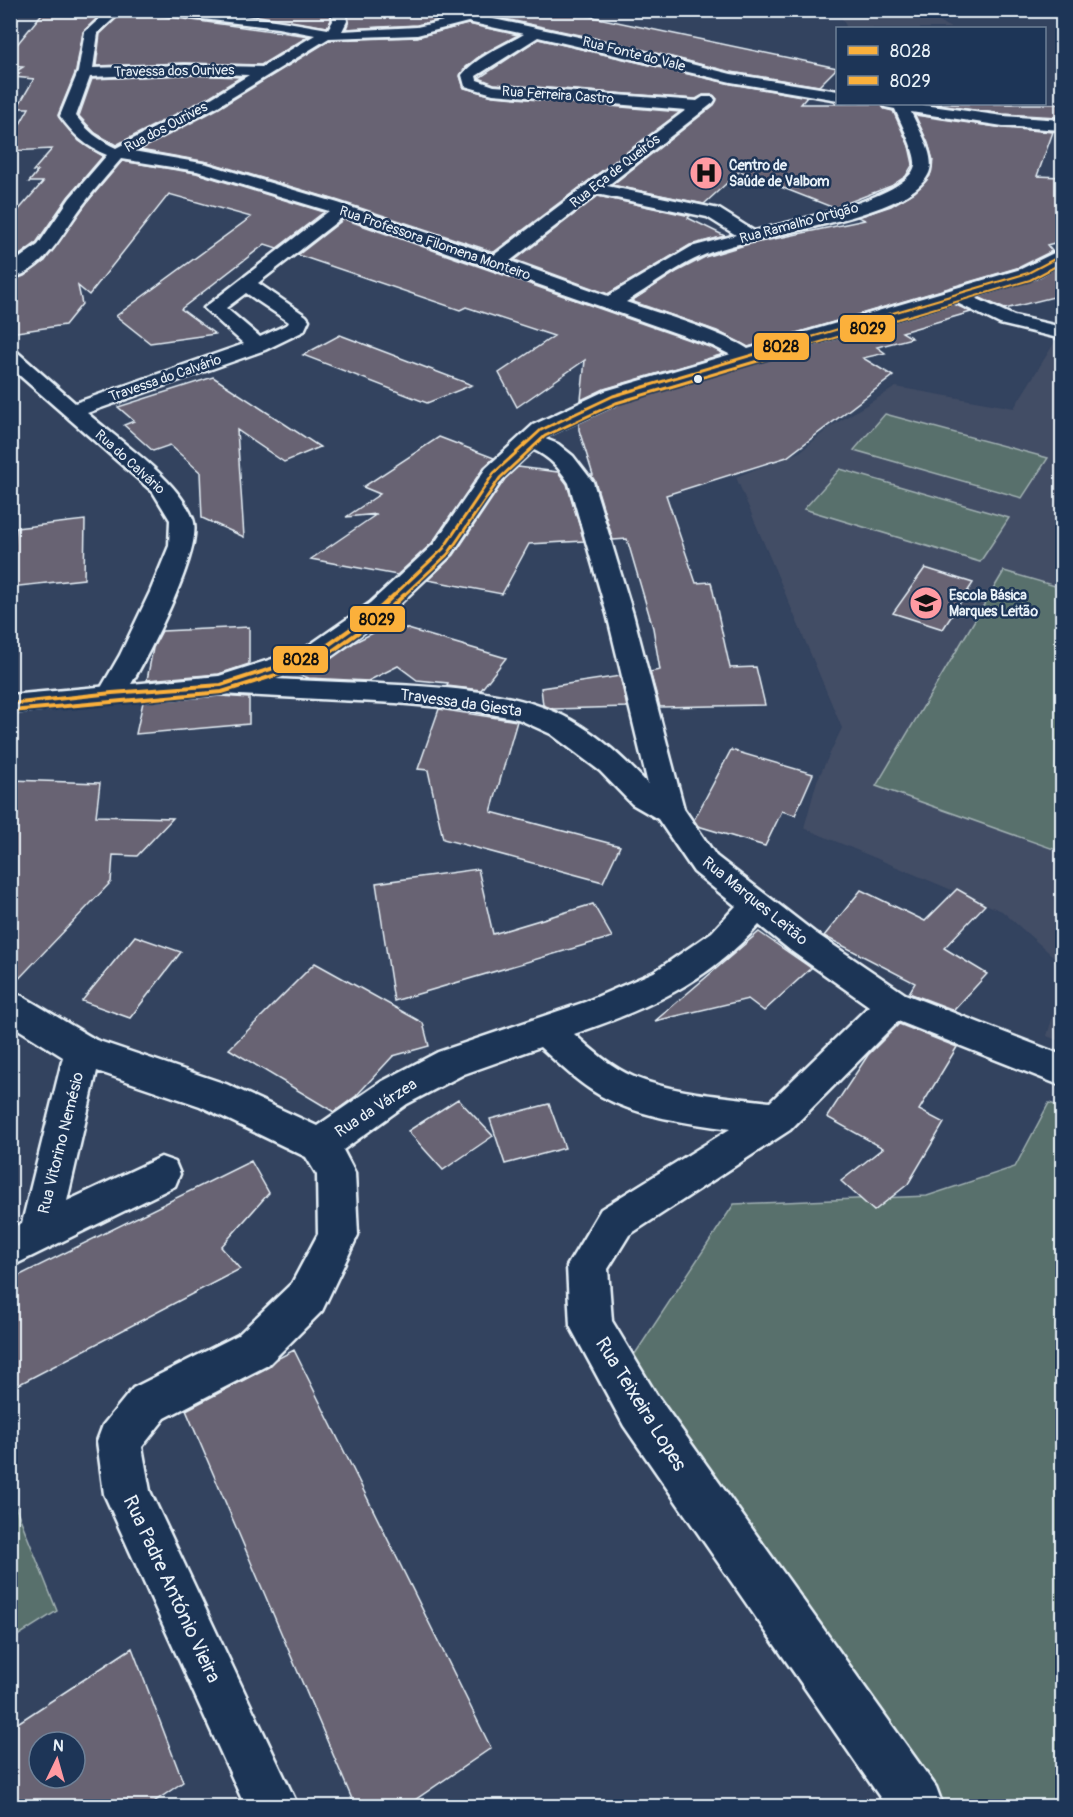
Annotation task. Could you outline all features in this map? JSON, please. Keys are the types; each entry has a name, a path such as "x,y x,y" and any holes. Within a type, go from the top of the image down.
{"street":[{"path":"85,73 92,32 117,10"},
{"path":"162,10 278,24 326,34 366,35 417,31 464,18 482,10"},
{"path":"261,10 278,24"},
{"name":"Rua dos Ourives","path":"10,273 44,249 76,202 116,154 213,103 326,34 335,32 340,21 338,10"},
{"name":"Rua Fonte do Vale","path":"430,10 607,47 734,79 836,96"},
{"name":"Rua Ferreira Castro","path":"536,32 478,67 469,75 470,83 493,90 699,106"},
{"name":"Travessa dos Ourives","path":"85,73 185,69 263,71"},
{"name":"Rua Professora Filomena Monteiro","path":"85,73 68,116 74,126 94,146 116,154 185,162 341,210 720,342 747,357"},
{"name":"Rua Eça de Queirós","path":"495,263 734,79"},
{"name":"Rua Ramalho Ortigão","path":"609,303 697,251 856,209 893,196 910,186 921,174 924,162 896,105"},
{"path":"901,105 1003,121 1062,125"},
{"path":"592,188 712,213 750,236"},
{"path":"258,346 214,308 341,210"},
{"path":"10,704 112,693 221,685 314,655 379,609 443,549 494,473 541,430 613,396 1028,273 1062,255"},
{"name":"Travessa do Calvário","path":"72,411 258,346 297,327 299,320 246,284"},
{"path":"956,295 1007,320 1062,333"},
{"name":"Rua do Calvário","path":"10,357 162,488 182,520 181,546 134,655 112,693"},
{"name":"Rua Marques Leitão","path":"530,440 550,449 565,461 581,482 626,637 669,811 705,864 802,941 893,1004 1062,1071"},
{"name":"Travessa da Giesta","path":"221,685 396,694 464,700 525,711 561,727 611,764 643,797 669,811"},
{"name":"Rua da Várzea","path":"10,1006 83,1051 213,1095 321,1145 394,1093 451,1063 597,1012 666,981 724,940 757,905"},
{"name":"Rua Teixeira Lopes","path":"893,1004 777,1119 615,1222 587,1266 591,1326 640,1410 917,1806"},
{"path":"546,1030 565,1049 621,1088 691,1107 777,1119"},
{"name":"Rua Vitorino Nemésio","path":"25,1242 83,1051"},
{"name":"Rua Padre António Vieira","path":"272,1806 126,1494 119,1441 149,1403 254,1350 307,1297 338,1235 336,1173 321,1145"},
{"name":"Rua Vitorino Nemésio","path":"25,1242 161,1174"}],"shaded area":[{"path":"838,11 918,11 949,27 846,27"},
{"name":"Escola Básica Marques Leitão","path":"1058,337 1062,338 1062,964 1002,911 804,828 817,781 842,728 736,477 800,452 830,427 896,387 1014,408"},
{"path":"1062,985 1062,1042 1047,1036"}],"green space":[{"path":"885,414 1048,458 1022,498 854,450"},
{"path":"840,469 1009,518 980,562 804,509"},
{"path":"1004,571 1062,588 1062,852 876,786"},
{"path":"1049,1103 1062,1107 1062,1806 934,1806 627,1366 734,1204 927,1196 1015,1167"},
{"path":"10,1493 57,1611 11,1640 10,1640"}],"building":[{"path":"45,10 105,10 83,32 76,71 58,115 79,141 103,156 68,197 36,243 10,262 10,220 43,182 29,182 38,171 33,171 52,149 10,151 10,142 29,108 17,108 34,79 13,77 20,73 15,72 23,67 10,66 10,53"},
{"path":"125,10 154,10 162,16 309,36 261,65 185,63 96,66 100,34"},
{"path":"214,10 330,10 331,20 327,27"},
{"path":"347,10 422,10 444,19 417,25 346,29 349,21"},
{"path":"464,10 560,10 836,69 819,86 731,72 608,41"},
{"path":"468,24 518,35 481,55 466,67 460,76 464,88 493,96 680,112 494,252 339,201 208,162 140,150 219,108 330,40 417,37"},
{"path":"538,39 731,84 807,97 801,104 882,105 885,109 893,111 909,146 913,164 906,176 891,186 834,208 740,171 704,204 612,185 714,105 717,99 713,95 703,95 696,99 494,84 479,78"},
{"path":"185,75 241,77 207,98 116,145 95,133 79,116 92,79"},
{"path":"1062,104 1058,117 1003,114 937,105"},
{"path":"915,115 1003,128 1053,132 1037,176 1062,177 1062,241 1047,245 1052,251 1020,267 748,347 717,331 631,301 676,272 705,257 745,245 865,220 858,217 891,206 915,192 930,176 933,160"},
{"path":"122,161 196,173 324,212 277,248 265,244 181,309 215,334 150,343 116,316 251,217 169,194 89,295 78,286 82,304 65,325 10,333 10,281 24,276 45,261 88,201"},
{"path":"598,196 690,216 688,218 725,236 690,245 608,294 515,260"},
{"path":"344,219 724,354 604,389 581,400 585,360 517,407 499,373 554,336 466,307 460,310 298,255"},
{"path":"1062,264 1062,295 1005,309 978,297 1036,279"},
{"path":"954,304 971,312 902,332 912,338 877,347 885,353 863,358 893,376 787,457 666,495 696,583 711,582 730,668 756,667 765,705 660,707 650,672 660,670 653,628 627,539 613,540 595,481 591,475 593,475 579,430 579,423 622,403"},
{"path":"340,335 472,385 427,403 303,355"},
{"path":"213,377 320,447 284,462 237,430 244,537 202,518 200,472 170,445 153,451 124,425 134,421 118,407"},
{"path":"439,437 494,458 484,467 432,543 397,575 311,559 377,514 346,517 380,494 363,487"},
{"path":"518,467 558,472 567,484 584,541 529,544 502,594 428,580 454,555 505,479"},
{"path":"85,520 84,579 10,587 16,528"},
{"path":"925,568 973,583 943,629 893,613"},
{"path":"391,624 506,658 481,690 447,686 448,683 417,680 398,666 368,681 309,678 293,673 325,663 355,642"},
{"path":"249,627 249,664 219,674 147,680 153,648 162,631"},
{"path":"620,676 627,707 553,709 543,705 541,688"},
{"path":"221,696 249,698 249,724 136,734 143,702"},
{"path":"439,709 517,721 491,812 620,846 603,882 443,839 428,770 418,769"},
{"path":"731,750 813,774 795,815 782,811 765,846 698,826 694,820"},
{"path":"10,780 100,783 96,816 173,818 137,856 113,855 111,882 10,988"},
{"path":"478,869 493,934 593,904 612,937 394,1001 376,883"},
{"path":"957,889 985,905 944,948 987,974 954,1010 909,993 915,983 824,936 861,890 925,921"},
{"path":"759,932 811,968 764,1011 748,999 655,1021"},
{"path":"135,936 181,952 130,1018 82,1001"},
{"path":"315,963 423,1023 429,1046 393,1056 356,1096 334,1112 229,1049"},
{"path":"899,1024 957,1047 919,1110 944,1123 908,1184 874,1211 841,1181 883,1148 827,1117 868,1055"},
{"path":"458,1099 493,1136 443,1170 408,1131"},
{"path":"549,1104 565,1148 505,1164 490,1119"},
{"path":"251,1161 269,1193 221,1247 240,1269 10,1389 10,1280"},
{"path":"294,1350 491,1748 406,1806 355,1806 186,1410 269,1367 277,1359"},
{"path":"132,1648 183,1782 148,1806 10,1806 10,1728"}],"transit line":[{"name":"8028","path":"10,704 112,693 221,685 314,655 379,609 443,549 494,473 541,430 613,396 1028,273 1062,255"},
{"name":"8029","path":"11,711 222,692 317,662 384,614 448,554 500,478 545,436 616,403 1030,280 1062,263"}],"place":[{"name":"Centro de Saúde de Valbom","path":"706,173"},
{"name":"Escola Básica Marques Leitão","path":"926,603"}]}
